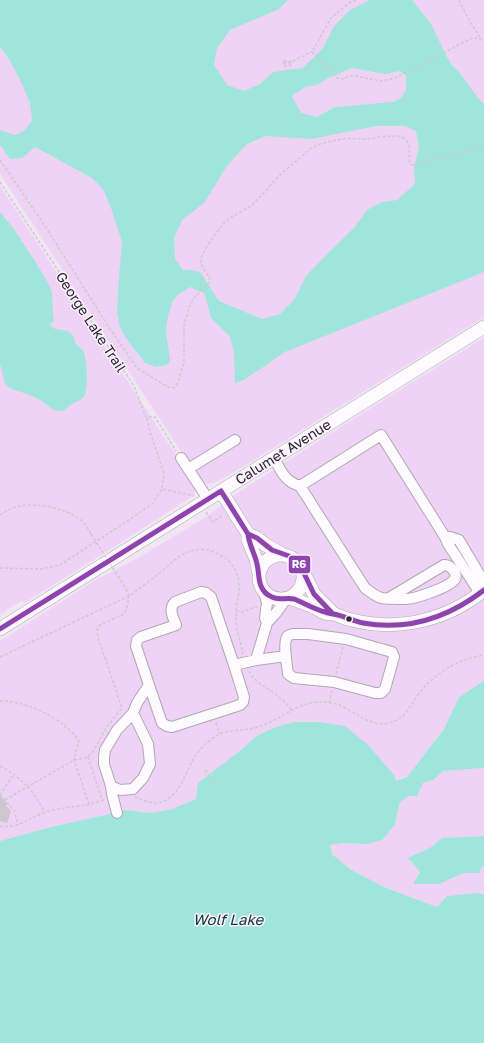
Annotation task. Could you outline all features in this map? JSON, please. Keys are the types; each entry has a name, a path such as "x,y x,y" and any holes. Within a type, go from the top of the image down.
{"main road":[{"name":"Calumet Avenue","path":"0,629 484,327"},
{"path":"221,491 248,534 248,540 256,559 261,586 264,592 269,596 275,598 287,598 309,605 326,613 353,621 389,625 414,623 437,617 468,603 483,589"},
{"path":"248,534 295,560 300,565 314,594 333,614"},
{"path":"259,574 264,562 275,555 282,554"},
{"path":"287,598 294,595 299,590 302,585 303,572"}],"lane":[{"path":"300,486 381,435 446,537 448,544 483,589"},
{"path":"188,469 235,440"},
{"path":"181,458 208,499"},
{"path":"274,458 287,479 293,484 300,486 365,588 379,598 407,599 438,590 454,581 456,575 450,566 447,564 444,565 389,598"},
{"path":"202,592 206,593 211,597 234,666 244,697 243,702 172,727 166,726 162,723 149,685 136,646 137,640 141,637 176,625 171,610 172,605 175,602 202,592"},
{"path":"264,592 267,603 265,618 267,622"},
{"path":"256,660 267,622 287,598"},
{"path":"292,634 308,634 346,639 392,652 394,657 385,689 381,693 375,693 334,682 294,678 288,674 286,639 288,636 292,634"},
{"path":"234,666 256,660 286,656"},
{"path":"117,813 104,764 105,750 117,730 133,713 137,703 149,685"},
{"path":"111,786 120,790 133,789 143,778 150,764 148,744 133,713"}],"path":[{"path":"283,64 292,62 312,52 331,18 349,3 356,0"},
{"path":"460,0 469,20 481,39"},
{"path":"312,52 337,78 343,79 349,76 355,76 381,81 395,78 472,38 477,38 484,41"},
{"path":"0,160 47,229 110,329 137,368 168,387 174,388 178,383 184,361 184,325 189,308 196,295 209,284 210,278 201,265 200,260 204,251 225,222 251,205 280,175 315,146 344,139 368,139 396,136 406,140 410,150 410,164 413,165 484,146"},
{"name":"George Lake Trail","path":"0,182 134,386 146,417 164,473 162,489"},
{"path":"146,417 155,417 181,458"},
{"path":"0,568 41,570 60,565 153,503 162,489 194,496"},
{"path":"0,515 5,511 18,506 38,505 65,511 74,516 84,523 129,596 124,614 100,625 97,630 98,638 122,708 106,728 94,750 88,757 74,760 5,800"},
{"path":"0,657 129,596"},
{"path":"236,611 242,612 254,607 267,607"},
{"path":"329,703 346,639"},
{"path":"135,797 155,803 168,799 177,791 194,759 202,747 209,741 220,734 254,728 308,703 322,702 336,704 372,722 388,723 398,719 407,712 420,692 430,681 445,670 467,659 484,655"},
{"path":"0,701 26,705 47,714 61,723 79,740 74,760 89,804"},
{"path":"213,713 220,734"},
{"path":"88,757 102,800"},
{"path":"0,766 14,774 28,787 40,803 44,812"},
{"path":"205,770 218,786"},
{"path":"14,774 0,795 14,810 18,825"},
{"path":"0,826 5,827 18,825 44,812 113,798"}],"shaded area":[{"path":"0,0 484,0 484,317 228,476 208,484 201,482 0,174"},
{"path":"0,186 191,478 195,489 193,496 103,554 24,603 22,601 0,614"},
{"path":"484,338 484,681 459,697 444,729 407,777 396,781 255,737 196,799 172,809 150,813 127,810 51,827 0,841 0,641 94,581 136,559 206,517 242,490"},
{"path":"484,768 484,836 442,838 431,847 408,858 420,872 413,884 439,884 464,873 479,873 482,866 484,867 484,894 477,893 447,896 437,907 384,887 350,869 332,854 330,844 367,844 395,824 400,802 409,796 417,796 423,783 433,780 443,771"}],"water":[{"path":"0,0 288,0 279,9 230,30 217,48 214,65 227,85 244,91 260,84 273,72 303,68 323,48 334,26 350,10 370,0 412,0 430,22 451,64 484,104 484,272 285,352 244,380 235,383 234,353 230,337 211,318 204,293 190,287 173,300 168,316 166,330 170,361 167,365 156,367 145,363 126,338 120,327 117,312 122,242 103,189 92,178 35,147 22,158 10,159 0,145 0,130 15,135 25,130 32,120 30,103 22,84 9,59 0,47","holes":["352,68 385,74 399,71 406,75 406,90 401,98 393,102 335,107 317,117 301,113 292,96 305,87 317,85 330,77","376,126 405,126 416,131 419,147 414,167 415,184 397,200 382,202 367,210 354,228 306,276 295,299 280,314 262,319 219,301 200,272 183,270 175,259 174,238 182,220 204,203 227,166 247,144 265,136 312,139"]},
{"path":"0,212 14,229 50,287 54,320 50,324 51,326 55,329 70,333 74,338 75,343 84,352 87,376 85,394 82,399 63,410 59,411 49,407 36,398 7,386 4,381 0,365"},
{"name":"Wolf Lake","path":"484,681 484,768 443,771 433,780 423,783 417,796 409,796 400,802 395,824 382,840 367,844 341,843 330,845 332,854 350,869 384,887 437,907 447,896 477,893 484,894 484,1043 0,1043 0,841 51,827 127,810 150,813 172,809 196,799 198,783 241,750 255,737 271,729 293,722 319,722 345,726 369,746 394,775 396,781 407,777 444,729 459,697"},
{"path":"484,836 484,867 482,866 479,873 464,873 439,884 413,884 420,872 408,858 431,847 442,838"}],"building":[{"path":"0,796 8,804 5,805 11,811 7,823 0,821"}],"transit line":[{"name":"R6","path":"0,629 221,491 248,534 258,567 259,581 262,588 267,594 275,598 294,599 327,613 363,623 396,625 427,620 457,608 484,590"},
{"name":"R6","path":"248,534 257,538 272,550 289,556 295,560 300,565 314,594 333,614"}]}
